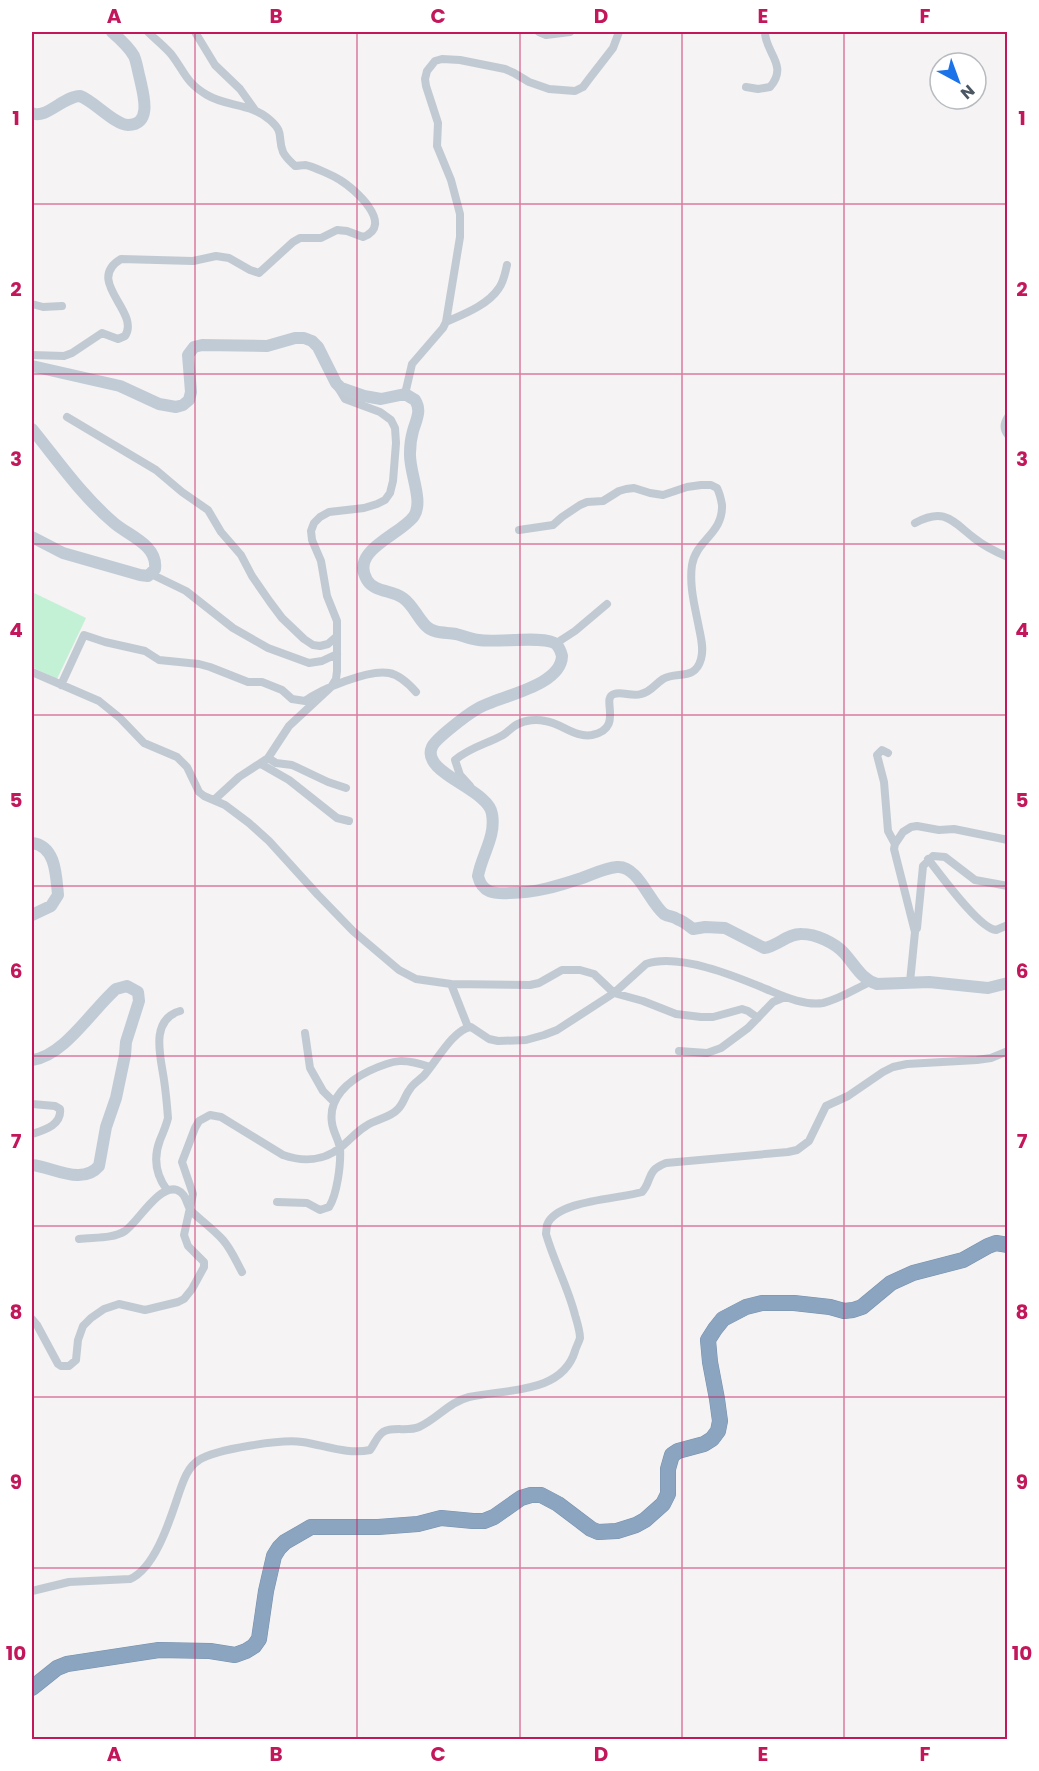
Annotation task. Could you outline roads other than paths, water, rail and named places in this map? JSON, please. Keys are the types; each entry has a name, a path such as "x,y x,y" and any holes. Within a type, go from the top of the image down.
{"highway":[{"path":"32,1688 57,1668 67,1665 159,1650 210,1651 235,1655 246,1651 260,1639 266,1591 274,1556 285,1542 311,1527 378,1527 418,1524 441,1518 484,1521 494,1517 521,1498 531,1495 541,1496 558,1504 598,1532 617,1532 636,1525 663,1504 668,1494 668,1469 672,1455 678,1451 704,1444 718,1431 720,1421 708,1340 723,1319 746,1307 762,1303 794,1303 844,1311 853,1310 862,1307 891,1283 913,1272 963,1260 988,1246 1008,1245"}],"street":[{"path":"32,113 36,116 42,114 62,102 80,96 125,125 136,124 140,121 144,101 135,58 112,32"},
{"path":"32,355 64,356 102,333 118,339 125,336 129,328 128,322 123,309 112,294 109,280 112,267 121,260 193,261 216,255 229,258 259,273 300,238 321,238 337,230 363,237 368,235 375,224 370,207 338,178 304,165 295,166 284,154 279,128 264,115 249,107 215,100 195,87 185,78 168,51 147,32"},
{"path":"195,32 215,65 240,89 256,110"},
{"path":"539,32 546,34 570,32"},
{"path":"405,394 412,364 446,322 460,237 460,214 451,180 437,146 438,123 426,86 427,71 435,61 450,59 505,69 529,82 549,89 575,91 583,87 613,48 617,32"},
{"path":"746,87 758,89 770,87 776,77 777,66 767,44 765,32"},
{"path":"446,322 490,298 503,281 507,265"},
{"path":"32,304 43,307 62,306"},
{"path":"32,366 120,386 159,404 176,407 189,400 191,392 188,355 194,347 202,345 267,346 295,338 304,338 312,341 318,347 345,399 380,412 391,420 395,428 393,481 390,493 385,500 364,508 329,512 314,523 311,531 312,540 321,561 327,596 337,621 338,671 336,679 331,687 289,726 268,758 239,777 214,800"},
{"path":"336,383 347,391 381,399 405,394 416,400 419,411 412,432 410,456 418,507 412,519 369,552 363,566 363,573 367,581 372,586 401,596 429,629 478,640 541,640 555,644 562,656 560,668 554,673 520,693 477,709 432,746 430,752 435,765 474,791"},
{"path":"67,417 156,470 208,510 221,532 241,555 270,602 282,618 304,639 312,645 320,646 328,644 336,637"},
{"path":"1008,417 1004,423 1005,432 1008,435"},
{"path":"32,429 83,494 126,533 140,540 148,548 156,564 151,574"},
{"path":"519,530 553,525 580,505 603,501 626,489 634,488 650,494 663,495 687,487 711,485 717,488 722,501 721,518 693,562 691,589 702,643 700,661 694,671 664,678 650,691 640,695 612,694 609,700 611,720 606,729 598,733 582,735 543,720 518,723 503,735 465,752 455,760 460,775 492,812 492,836 478,876 482,887 488,892 505,894 534,892 550,889 608,869 622,867 635,874 663,913 693,928 725,927 764,948 797,934 809,934 841,950 870,982"},
{"path":"915,523 935,515 947,517 956,521 976,540 1008,557"},
{"path":"32,537 63,553 140,575 151,574 186,591 233,628 268,648 309,663 322,661 337,654"},
{"path":"555,644 575,631 607,604"},
{"path":"62,685 84,635 145,651 159,660 199,664 248,682 262,682 282,690 292,699 305,701 321,690 360,677 387,673 399,677 416,692"},
{"path":"32,672 99,701 120,718 144,743 177,757 187,767 199,792 225,805 249,823 269,841 353,931 391,965 416,980 451,984 530,985 539,983 562,970 580,969 594,975 614,993 676,1014 713,1017 742,1009 758,1018"},
{"path":"888,753 882,750 877,755 884,782 888,831 895,844"},
{"path":"268,758 276,764 292,765 346,788"},
{"path":"261,764 296,784 337,818 349,821"},
{"path":"915,932 894,849 900,836 907,829 917,826 939,830 954,829 1008,840"},
{"path":"32,843 42,845 50,855 55,873 57,895 51,906 32,915"},
{"path":"910,982 915,932 918,925 921,876 923,866 928,860 940,855 975,880 1008,886"},
{"path":"928,860 987,928 996,930 1008,925"},
{"path":"32,1319 58,1364 69,1366 76,1360 78,1340 83,1326 104,1309 119,1304 145,1310 184,1299 192,1290 204,1267 204,1262 185,1240 184,1227 193,1194 182,1162 195,1128 204,1117 215,1115 221,1117 291,1158 309,1160 326,1156 340,1148 367,1125 396,1111 409,1090 448,1044 464,1029 471,1027 498,1041 526,1040 557,1030 614,993 646,964 686,963 709,968 785,997 805,1002 824,1003 870,982 943,983 988,988 1008,982"},
{"path":"451,984 468,1027"},
{"path":"32,1060 47,1056 62,1044 116,988 127,986 138,992 139,1001 126,1042 116,1098 106,1127 99,1166 84,1176 32,1165"},
{"path":"679,1051 707,1053 721,1048 734,1040 774,1002 785,997"},
{"path":"166,1190 156,1165 156,1150 168,1118 159,1045 162,1029 172,1013 180,1011"},
{"path":"306,1033 310,1068 323,1091 333,1101"},
{"path":"32,1591 69,1582 120,1580 136,1577 150,1562 187,1474 200,1459 224,1451 278,1442 298,1441 355,1452 370,1450 382,1432 417,1428 448,1406 468,1397 529,1387 555,1378 573,1359 580,1338 569,1294 546,1234 547,1225 559,1213 572,1206 642,1192 646,1188 650,1174 666,1163 797,1150 809,1141 826,1107 849,1096 893,1067 907,1064 977,1060 1008,1052"},
{"path":"277,1202 307,1203 320,1210 329,1207 335,1198 340,1148 331,1113 333,1101 337,1095 366,1073 393,1062 414,1061 430,1067"},
{"path":"32,1104 55,1106 60,1109 57,1122 32,1134"},
{"path":"80,1239 113,1236 123,1232 149,1204 166,1190 175,1189 182,1193 189,1209 224,1241 242,1272"}]}
